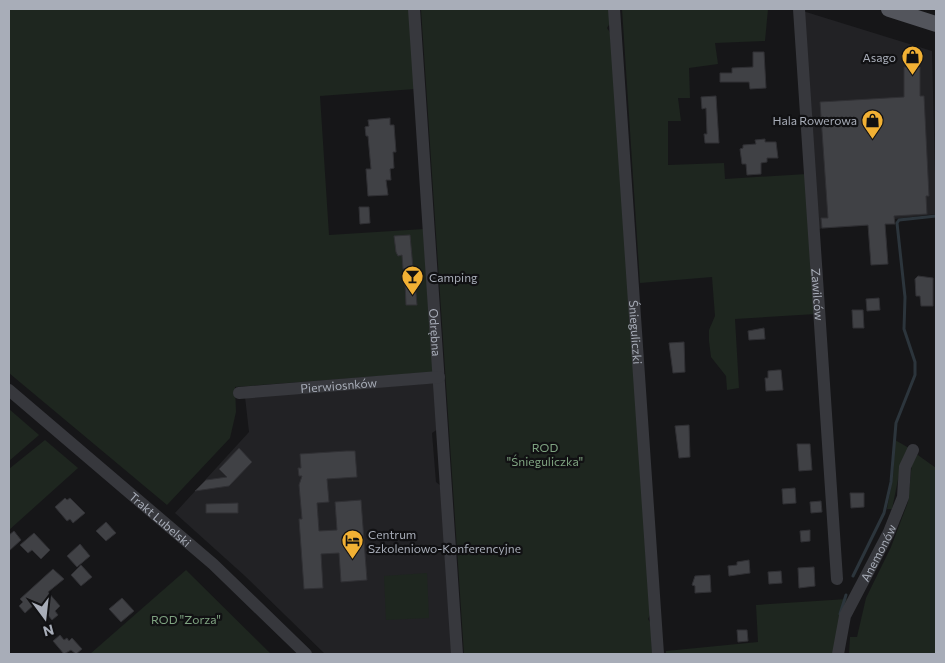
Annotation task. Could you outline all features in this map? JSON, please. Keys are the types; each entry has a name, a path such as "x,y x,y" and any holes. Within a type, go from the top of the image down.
{"main road":[{"path":"889,9 936,24"}],"street":[{"name":"Odrębna","path":"414,9 457,654"},
{"name":"Śnieguliczki","path":"614,9 658,654"},
{"name":"Zawilców","path":"798,9 838,580"},
{"name":"Pierwiosnków","path":"239,393 439,377"},
{"name":"Trakt Lubelski","path":"9,390 213,564 306,654"},
{"name":"Anemonów","path":"838,654 845,616 888,532 903,497 905,467 913,450"}],"shaded area":[{"path":"802,12 932,51 936,214 895,219 894,224 816,229"},
{"path":"435,383 438,429 432,433 436,482 441,486 452,654 325,654 245,576 175,513 249,432 245,397"}],"green space":[{"path":"9,9 409,9 415,89 320,96 329,235 424,229 433,372 235,387 236,412 230,438 167,505 9,373"},
{"name":"ROD \"Śnieguliczka\"","path":"421,9 609,9 610,23 607,28 611,34 650,615 648,619 651,624 652,653 464,654"},
{"path":"622,9 768,9 765,41 715,43 718,64 689,68 690,98 678,98 681,121 668,121 668,165 724,163 725,179 807,174 816,314 735,319 739,388 727,390 726,376 711,357 709,330 715,316 712,277 640,283"},
{"path":"9,409 39,435 9,461"},
{"path":"45,440 78,468 9,530 9,469"},
{"path":"895,440 909,448 901,465 892,509 887,509 893,476"},
{"path":"915,453 936,468 936,654 849,654 850,637 857,637 866,598 891,547 908,502 912,462"},
{"name":"ROD \"Zorza\"","path":"186,570 271,654 90,654"},
{"path":"427,573 429,618 386,620 384,576"},
{"path":"847,599 834,654 666,654 666,651 758,642 756,605"}],"building":[{"path":"753,52 764,52 766,88 750,89 749,82 720,82 720,73 732,73 732,68 753,67"},
{"path":"904,67 920,67 920,96 924,96 929,196 926,196 927,214 894,216 895,224 885,224 888,264 871,265 868,225 822,228 821,218 828,218 820,102 904,97"},
{"path":"716,96 719,143 705,143 704,134 707,134 706,108 702,109 701,97"},
{"path":"390,118 390,125 394,125 396,152 393,152 394,168 390,169 391,180 386,180 388,195 368,196 366,169 371,169 368,136 366,136 365,127 369,126 368,120"},
{"path":"765,139 765,142 776,142 778,158 767,158 767,162 761,163 761,174 747,175 746,164 742,164 740,149 743,148 743,145 756,144 755,140"},
{"path":"359,207 369,207 370,223 360,224"},
{"path":"410,235 413,268 403,269 402,255 398,256 396,252 394,236"},
{"path":"918,276 933,278 933,306 921,306 920,296 916,296 915,279"},
{"path":"405,282 415,282 417,305 406,305"},
{"path":"879,298 880,310 867,311 866,299"},
{"path":"852,310 863,310 864,328 853,328"},
{"path":"764,328 765,339 749,340 748,331"},
{"path":"684,342 685,372 673,373 669,343"},
{"path":"781,370 783,390 766,391 765,378 768,378 768,371"},
{"path":"689,425 690,457 679,458 675,426"},
{"path":"797,444 810,444 812,470 799,471"},
{"path":"239,448 252,462 229,486 195,491 206,480 227,477 219,469"},
{"path":"355,451 357,477 327,479 329,502 317,503 319,531 337,530 335,502 361,500 367,580 341,582 339,553 321,554 323,588 304,589 299,519 302,519 299,485 302,476 299,476 298,468 301,468 300,454"},
{"path":"795,488 796,503 783,504 782,489"},
{"path":"850,493 864,493 864,507 851,508"},
{"path":"65,498 67,500 70,498 85,513 73,523 70,519 67,521 55,507"},
{"path":"821,501 822,512 811,513 810,502"},
{"path":"238,503 238,513 206,513 206,504"},
{"path":"106,522 116,533 106,541 96,531"},
{"path":"810,530 810,541 801,542 800,531"},
{"path":"14,531 21,540 9,551 9,535"},
{"path":"34,533 50,550 41,559 32,550 28,553 20,545"},
{"path":"80,544 90,556 77,567 67,556"},
{"path":"749,560 750,573 729,576 728,566 737,565 737,562"},
{"path":"81,565 92,577 81,586 71,575"},
{"path":"814,567 815,586 799,588 798,568"},
{"path":"53,569 64,579 48,592 60,606 55,611 58,615 52,620 37,602 25,613 19,606 23,602 20,599"},
{"path":"781,571 782,583 769,584 768,572"},
{"path":"710,575 711,592 695,593 695,586 692,585 695,576"},
{"path":"122,598 134,611 121,622 109,609"},
{"path":"737,630 747,630 748,641 738,642"},
{"path":"60,635 64,640 67,638 69,641 72,638 82,649 76,654 71,650 64,654 53,641"}],"waterway":[{"path":"853,576 884,513 891,482 896,423 915,375 915,362 904,329 905,297 897,223 899,220 936,216"},
{"path":"840,614 846,595"}],"place":[{"name":"Asago","path":"912,76"},
{"name":"Hala Rowerowa","path":"873,139"},
{"name":"Camping","path":"413,296"},
{"name":"Centrum Szkoleniowo-Konferencyjne","path":"352,560"}]}
